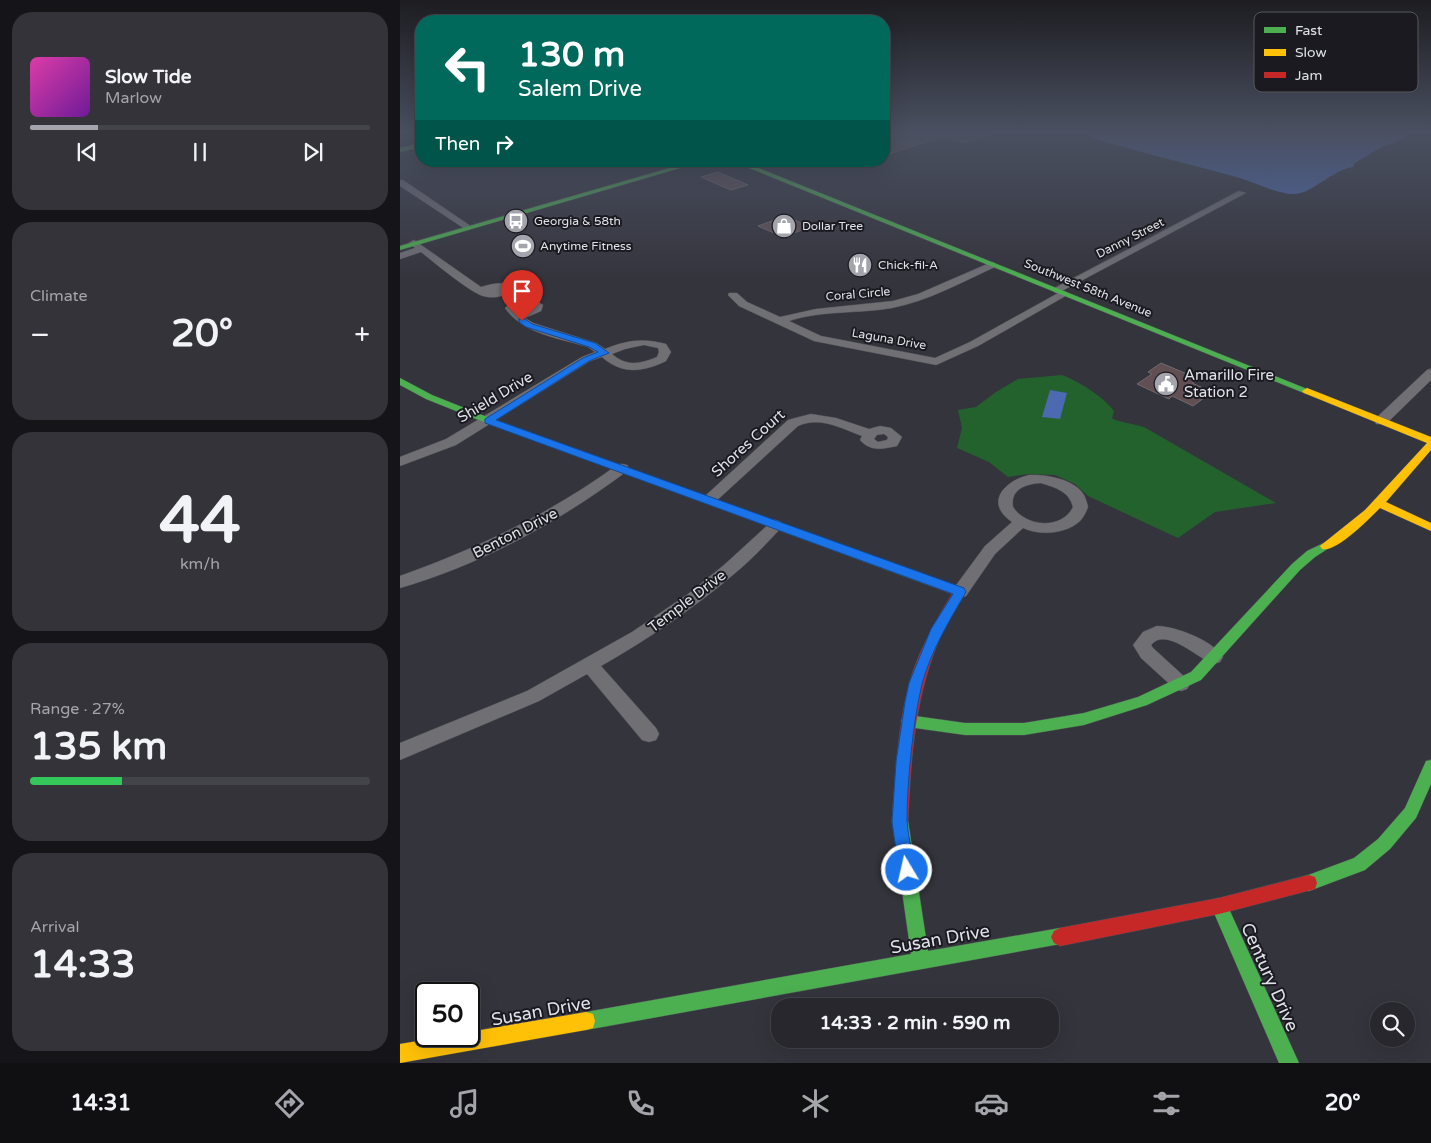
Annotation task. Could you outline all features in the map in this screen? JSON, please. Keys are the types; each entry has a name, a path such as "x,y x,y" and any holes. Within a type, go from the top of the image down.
{"main road":[{"path":"400,248 418,246 468,227 632,181"},
{"name":"Southwest 58th Avenue","path":"783,181 1431,442"},
{"path":"400,381 438,402 488,421 960,592 937,629 916,683 908,721 903,762 900,822 922,960"},
{"path":"908,721 966,729 1018,729 1079,720 1130,706 1196,676 1296,567 1311,554 1345,535 1378,503 1431,442"},
{"path":"1378,503 1431,527"},
{"name":"Susan Drive","path":"400,1054 1125,925 1219,906 1323,879 1359,864 1384,844 1411,813 1431,766"},
{"name":"Century Drive","path":"1219,906 1289,1063"}],"street":[{"path":"400,182 468,227"},
{"name":"Danny Street","path":"1060,292 1242,193"},
{"path":"400,256 418,246 479,290"},
{"name":"Coral Circle","path":"779,321 805,312 877,307 905,302 944,288 992,265"},
{"name":"Laguna Drive","path":"734,295 743,304 818,339 936,362 1000,330 1060,292"},
{"name":"Shield Drive","path":"400,462 451,442 586,360 604,353 592,345 529,326 518,317"},
{"path":"1381,421 1431,373"},
{"name":"Shores Court","path":"709,500 793,423 801,418 817,417 869,434"},
{"name":"Benton Drive","path":"400,582 490,548 536,526 571,505 622,468"},
{"path":"1042,479 1065,485 1080,498 1082,509 1076,518 1065,526 1043,528 1021,522 1009,514 1004,503 1006,493 1014,485 1021,482 1042,479"},
{"path":"960,592 990,550 1021,522"},
{"name":"Temple Drive","path":"400,752 525,700 590,666 638,637 694,598 730,569 776,524"},
{"path":"1181,684 1147,653 1142,646 1146,637 1159,631 1172,634 1214,657"},
{"path":"590,666 649,734"}],"green space":[{"path":"1062,375 1083,385 1104,400 1114,411 1112,418 1115,420 1144,427 1276,503 1215,512 1178,538 1088,496 1075,484 1055,475 1029,474 1008,477 989,462 957,448 962,428 958,410 976,407 1018,379"}],"water":[{"path":"1247,181 1324,181 1302,193 1289,194"},
{"path":"1050,390 1067,393 1060,419 1042,417"}],"building":[{"path":"709,181 738,181 748,185 731,190"},
{"name":"Dollar Tree","path":"786,216 810,227 783,237 758,226"},
{"name":"Amarillo Fire Station 2","path":"1161,363 1199,379 1192,383 1212,392 1193,406 1172,396 1169,399 1137,384 1152,374 1148,372"}],"traffic: fast":[{"path":"400,248 633,181"},
{"path":"784,181 1307,391"},
{"path":"400,381 429,397 479,417 940,585"},
{"path":"908,721 965,729 1024,729 1084,719 1142,701 1196,676 1296,567 1311,554 1326,546"},
{"path":"1309,883 1359,864 1384,844 1411,813 1431,766"},
{"path":"900,821 921,960"},
{"path":"1219,906 1289,1063"},
{"path":"586,1021 1060,937"}],"traffic: slow":[{"path":"1307,391 1431,441"},
{"path":"1326,546 1356,525 1369,513 1431,444"},
{"path":"1378,503 1431,527"},
{"path":"400,1054 586,1021"}],"traffic: jam":[{"path":"900,821 903,762 916,683 937,629 960,592 940,585"},
{"path":"1060,937 1219,906 1309,883"}],"place":[{"name":"Georgia & 58th","path":"516,221"},
{"name":"Dollar Tree","path":"784,226"},
{"name":"Anytime Fitness","path":"523,246"},
{"name":"Chick-fil-A","path":"860,265"},
{"name":"Amarillo Fire Station 2","path":"1166,384"}],"route":[{"path":"522,321 529,326 592,345 604,353 586,360 488,421 639,474 960,592 937,629 916,683 908,721 903,762 900,822 907,870"}]}
